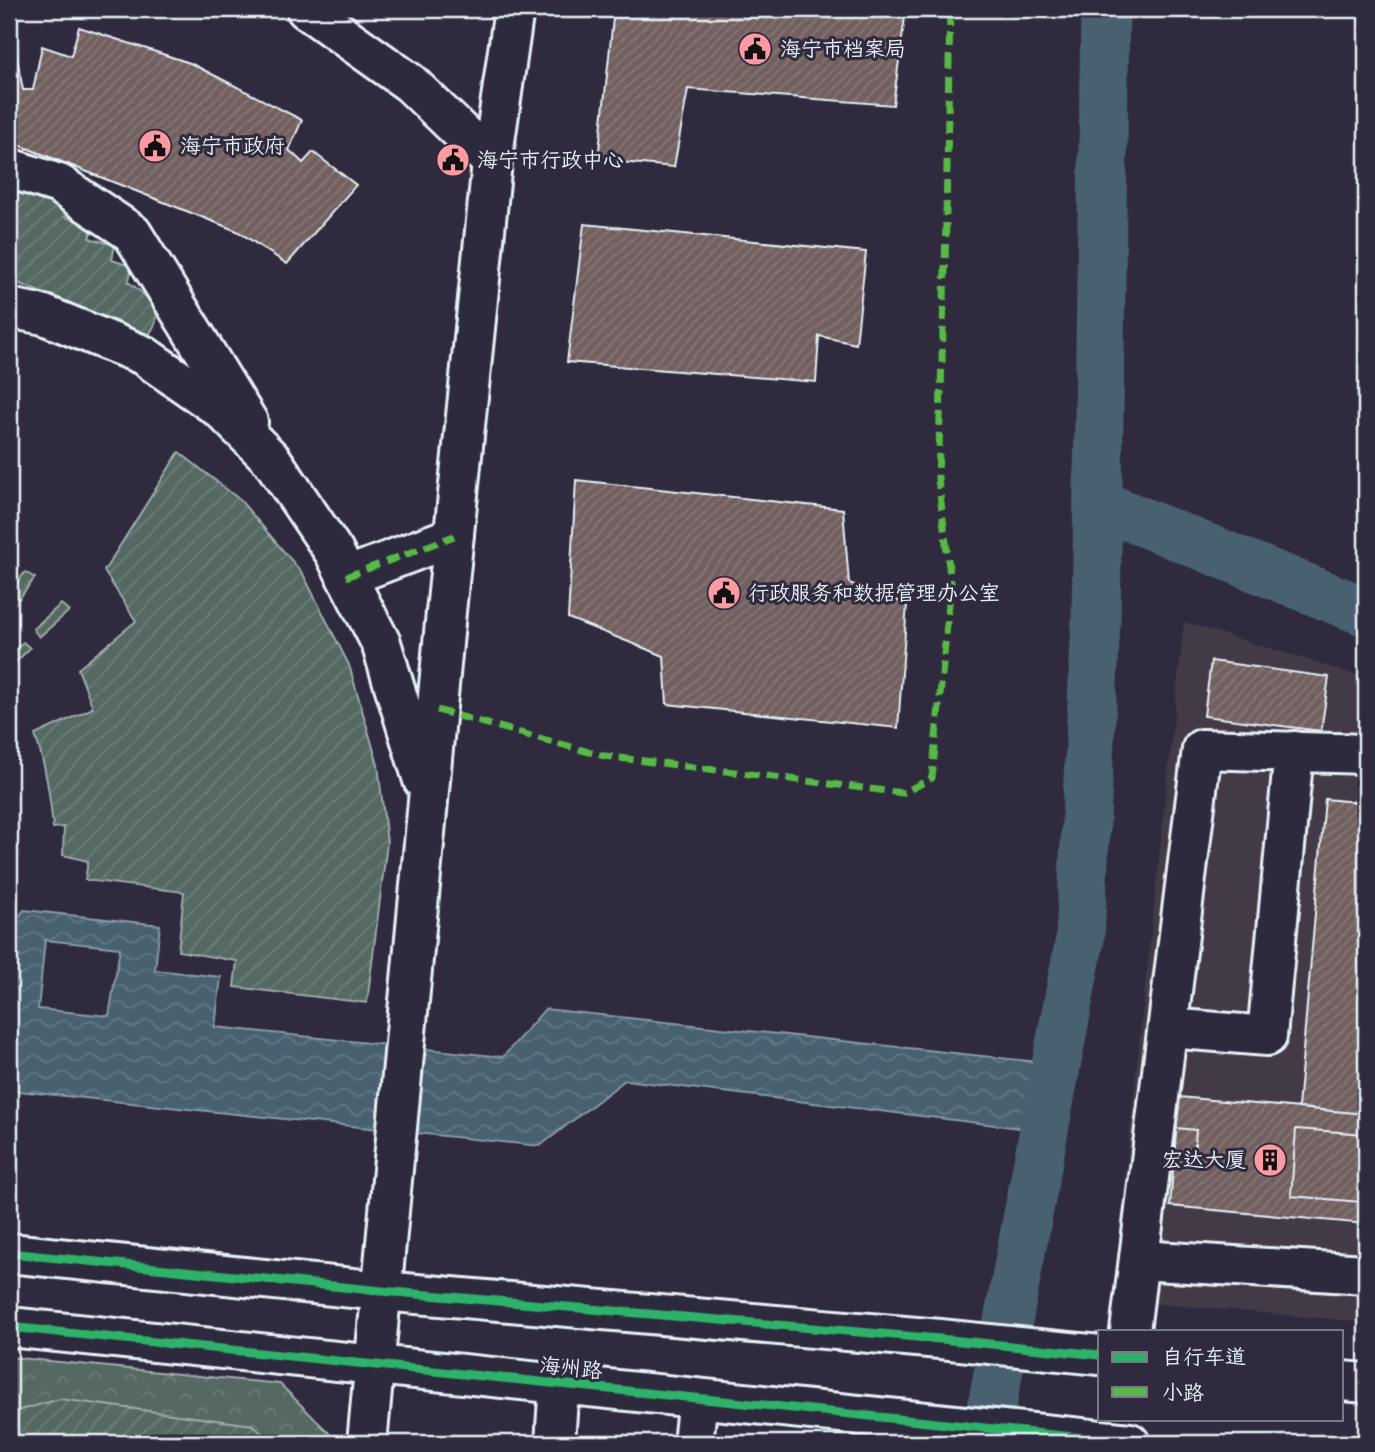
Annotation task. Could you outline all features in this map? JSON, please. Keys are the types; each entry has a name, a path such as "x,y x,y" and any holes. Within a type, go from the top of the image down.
{"street":[{"path":"306,9 410,83 492,162"},
{"path":"367,1443 492,162 514,9"},
{"path":"9,168 59,184 132,233 272,460 334,552 381,643 428,799"},
{"path":"9,308 44,315 143,355 222,410 272,460"},
{"path":"346,576 454,536"},
{"path":"1130,1330 1202,749 1366,754"},
{"path":"1168,1028 1267,1035 1294,751"},
{"path":"9,1253 382,1291 1083,1353"},
{"path":"1139,1260 1366,1274"},
{"name":"海州路","path":"9,1327 1130,1443"},
{"path":"1344,1381 1366,1384"},
{"path":"555,1443 559,1384"},
{"path":"693,1443 698,1399"}],"shaded area":[{"path":"1184,622 1366,678 1366,1322 1112,1300"}],"green space":[{"path":"9,183 69,203 65,217 94,225 89,238 115,245 112,260 133,267 128,282 146,297 156,311 155,325 148,336 135,333 9,279"},
{"path":"179,452 240,500 303,574 349,665 378,765 387,843 367,1003 234,987 237,961 178,951 184,892 85,880 88,861 63,855 64,827 53,828 47,781 35,735 93,708 78,669 136,621 104,571"},
{"path":"25,572 35,578 11,609 9,593"},
{"path":"61,604 69,611 39,637 33,629"},
{"path":"23,642 30,648 9,669 9,656"},
{"path":"9,1357 280,1384 339,1443 9,1443"},
{"path":"60,1399 253,1425 272,1443 9,1443 9,1413"}],"water":[{"path":"24,910 160,925 155,970 221,977 215,1027 503,1057 545,1009 1057,1064 1044,1131 625,1080 540,1146 9,1090 9,930","holes":["45,940 120,948 109,1016 38,1009"]}],"building":[{"name":"海宁市档案局","path":"614,9 906,9 893,105 688,89 674,167 598,160"},
{"name":"海宁市政府","path":"9,26 23,90 33,90 42,46 71,56 79,27 190,63 302,120 289,150 303,163 313,152 356,185 287,264 237,231 9,141"},
{"path":"584,224 866,252 856,344 819,336 816,382 567,362"},
{"name":"行政服务和数据管理办公室","path":"576,480 843,509 849,583 907,604 898,728 667,704 664,656 568,618"},
{"path":"1211,661 1329,677 1321,731 1204,716"},
{"path":"1325,799 1366,803 1366,1114 1298,1108"},
{"name":"宏达大厦","path":"1179,1097 1366,1114 1366,1224 1170,1206"},
{"path":"1165,1127 1196,1130 1193,1167 1162,1164"},
{"path":"1296,1129 1366,1134 1361,1202 1291,1196"}],"waterway":[{"path":"985,1443 1080,939 1096,622 1105,9"},
{"path":"1098,504 1366,612"}],"marked path":[{"path":"437,710 604,756 903,793 932,778 951,583 938,479 950,9"},
{"path":"346,577 454,536"}],"cycle path":[{"path":"9,1253 382,1291 1098,1355"},
{"path":"9,1327 1130,1443"}],"place":[{"name":"海宁市档案局","path":"755,49"},
{"name":"海宁市政府","path":"155,146"},
{"name":"海宁市行政中心","path":"453,160"},
{"name":"行政服务和数据管理办公室","path":"724,593"},
{"name":"宏达大厦","path":"1270,1160"}]}
